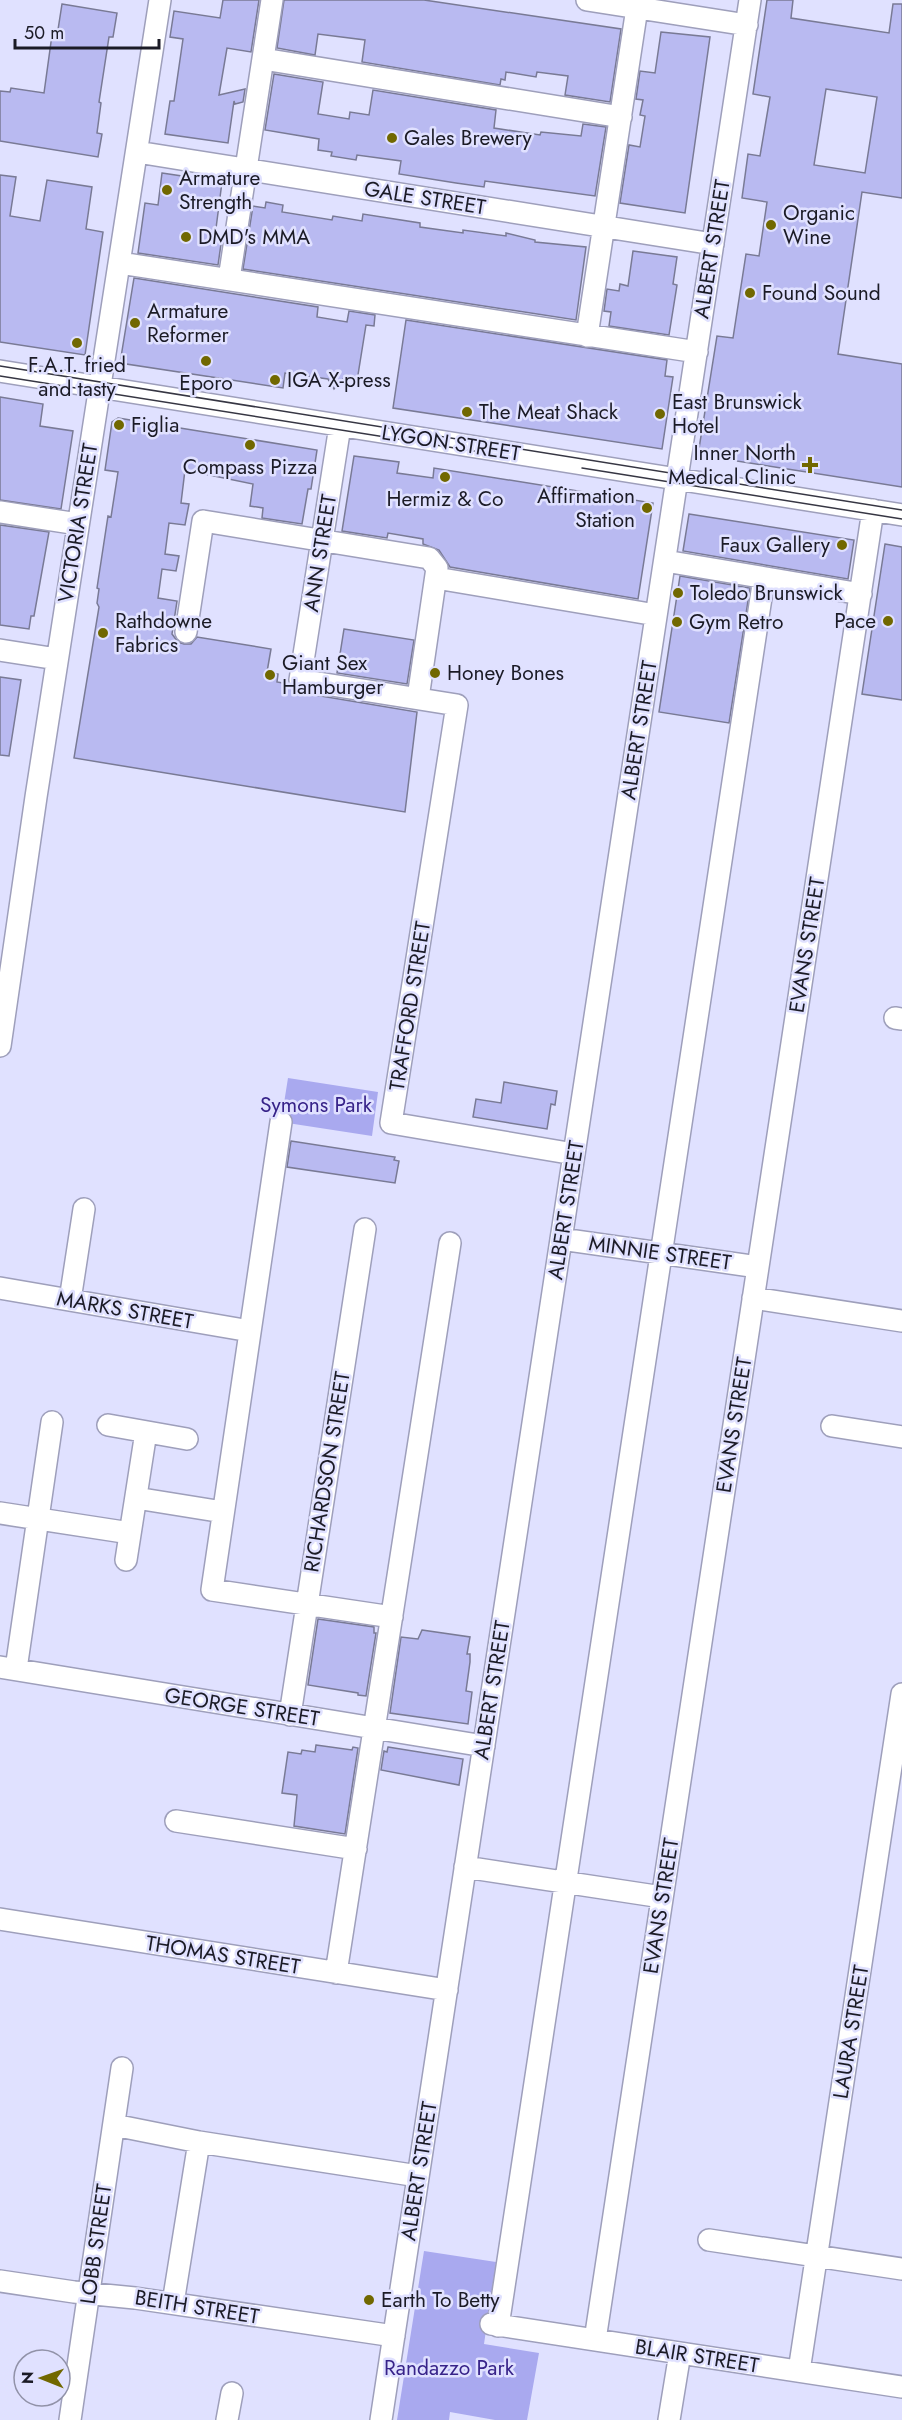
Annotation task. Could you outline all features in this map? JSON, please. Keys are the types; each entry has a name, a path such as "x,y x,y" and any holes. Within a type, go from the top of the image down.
{"street":[{"name":"VICTORIA STREET","path":"0,1046 8,926 57,659 159,0"},
{"path":"229,279 272,0"},
{"path":"587,0 747,25"},
{"name":"ALBERT STREET","path":"381,2420 750,0"},
{"path":"587,336 637,8"},
{"path":"263,59 621,117"},
{"name":"GALE STREET","path":"137,152 713,244"},
{"path":"120,262 697,352"},
{"name":"LYGON STREET","path":"0,371 902,515"},
{"name":"ANN STREET","path":"340,426 300,680 418,698"},
{"name":"EVANS STREET","path":"595,2340 873,510"},
{"path":"0,512 78,524"},
{"path":"186,632 204,521 429,558 437,568 418,698"},
{"path":"665,561 861,594"},
{"path":"436,578 656,615"},
{"path":"566,1882 764,578"},
{"path":"0,650 57,659"},
{"name":"TRAFFORD STREET","path":"418,698 457,705 391,1123 574,1154"},
{"path":"281,1122 212,1590 392,1617"},
{"path":"70,1300 84,1209"},
{"name":"RICHARDSON STREET","path":"290,1715 365,1229"},
{"name":"MINNIE STREET","path":"561,1239 758,1266"},
{"path":"336,1972 450,1243"},
{"name":"MARKS STREET","path":"0,1288 250,1331"},
{"path":"753,1299 902,1321"},
{"path":"8,1668 38,1518 52,1422"},
{"path":"108,1425 188,1439"},
{"path":"832,1426 902,1437"},
{"path":"126,1560 146,1432"},
{"path":"136,1498 223,1512"},
{"path":"0,1513 130,1533"},
{"name":"GEORGE STREET","path":"8,1668 484,1746"},
{"name":"LAURA STREET","path":"800,2371 902,1694"},
{"path":"176,1821 356,1850"},
{"path":"465,1867 662,1897"},
{"name":"BLAIR STREET","path":"566,1882 495,2325 902,2387"},
{"name":"THOMAS STREET","path":"0,1919 447,1990"},
{"name":"LOBB STREET","path":"70,2420 122,2068"},
{"path":"114,2125 199,2142 418,2176"},
{"path":"173,2303 199,2142"},
{"path":"710,2240 902,2269"},
{"name":"BEITH STREET","path":"0,2281 173,2303 393,2336"},
{"path":"669,2420 680,2353"},
{"path":"227,2420 232,2393"}],"green space":[{"name":"Symons Park","path":"288,1078 378,1092 372,1136 281,1122"},
{"name":"Randazzo Park","path":"424,2251 496,2262 484,2344 539,2353 527,2420 495,2420 450,2412 449,2420 397,2420"}],"building":[{"path":"223,0 259,0 251,52 227,48 219,95 245,89 243,102 235,104 234,101 228,143 165,134 170,101 174,101 183,39 170,37 174,11 220,18"},
{"path":"284,0 424,0 621,29 610,102 565,95 568,76 537,72 536,77 506,72 505,80 501,79 500,85 362,62 365,40 318,34 315,55 277,48"},
{"path":"767,0 793,0 791,18 889,33 893,4 902,4 902,198 862,192 838,354 902,364 902,487 698,455 717,336 733,338 746,254 759,256 767,202 742,198 748,154 760,156 770,97 753,94","holes":["826,89 877,97 865,173 814,165"]},
{"path":"62,4 117,13 113,37 109,37 99,102 101,103 97,133 102,134 98,157 0,141 0,91 10,92 11,88 44,93 52,35 57,36"},
{"path":"661,32 710,37 685,213 620,203 629,145 640,147 645,116 640,115 643,100 636,99 640,71 655,73"},
{"path":"274,74 323,82 318,114 349,119 350,112 369,115 373,90 496,110 494,128 540,135 541,132 581,136 583,124 606,127 595,196 485,181 484,187 456,183 399,174 401,161 357,155 356,160 331,156 332,152 318,150 319,139 265,130"},
{"name":"DMD's MMA","path":"162,173 222,182 215,236 222,237 218,265 138,253 145,203 158,205"},
{"path":"0,175 16,177 10,216 40,221 47,180 92,187 86,229 103,232 85,355 0,342"},
{"path":"266,202 283,205 282,212 332,220 333,216 362,221 363,214 420,223 420,227 506,236 506,233 535,240 535,242 586,247 576,320 243,269 253,206 265,208"},
{"path":"633,251 677,257 673,284 677,285 669,335 609,326 611,312 604,311 607,289 619,291 620,284 628,286"},
{"path":"134,278 318,307 317,317 347,322 349,311 375,315 374,326 366,325 357,381 343,379 334,389 328,379 285,373 283,388 120,363"},
{"path":"406,320 667,360 665,376 673,377 662,449 393,408"},
{"path":"0,397 43,404 40,426 73,431 61,509 0,500"},
{"path":"118,418 317,450 311,489 308,489 302,524 262,518 263,508 250,506 253,484 185,470 181,503 189,504 185,525 169,523 165,554 179,556 176,571 162,569 158,598 177,601 172,634 178,642 191,644 197,637 271,649 267,672 278,674 277,682 288,684 297,692 417,712 405,812 74,758 99,607 97,603 99,589 97,588 108,516 111,517 118,472 105,470 112,422"},
{"path":"354,456 399,462 397,473 433,478 434,468 653,503 638,599 450,567 439,550 423,544 423,539 388,533 387,538 342,531"},
{"path":"689,514 854,540 848,579 683,551"},
{"path":"0,525 49,532 34,616 31,616 29,629 0,625"},
{"name":"Pace","path":"885,544 902,547 902,700 862,694"},
{"path":"680,576 750,588 729,723 659,712"},
{"path":"344,629 414,640 407,684 337,673"},
{"path":"0,677 21,680 9,756 0,755"},
{"path":"504,1082 557,1091 555,1105 551,1104 547,1129 473,1117 476,1099 501,1103"},
{"path":"291,1141 395,1157 394,1160 399,1161 395,1183 287,1167"},
{"path":"318,1619 374,1627 374,1633 376,1633 366,1696 308,1685"},
{"path":"422,1630 470,1637 467,1654 470,1654 470,1662 466,1691 472,1692 468,1724 390,1713 401,1637 418,1639"},
{"path":"316,1745 352,1750 353,1747 358,1748 345,1834 294,1826 297,1795 282,1793 288,1752 301,1754 302,1750 315,1752"},
{"path":"388,1747 463,1759 459,1785 381,1770 384,1751 387,1752"}],"tram line":[{"path":"0,366 902,510"},
{"path":"0,376 499,455"},
{"path":"582,468 902,519"}],"place":[{"name":"Gales Brewery","path":"392,138"},
{"name":"Armature Strength","path":"167,190"},
{"name":"Organic Wine","path":"771,225"},
{"name":"DMD's MMA","path":"186,237"},
{"name":"Found Sound","path":"750,293"},
{"name":"Armature Reformer","path":"135,323"},
{"name":"F.A.T. fried and tasty","path":"77,343"},
{"name":"Eporo","path":"206,361"},
{"name":"IGA X-press","path":"275,380"},
{"name":"The Meat Shack","path":"467,412"},
{"name":"East Brunswick Hotel","path":"660,414"},
{"name":"Figlia","path":"119,425"},
{"name":"Compass Pizza","path":"250,445"},
{"name":"Inner North Medical Clinic","path":"810,465"},
{"name":"Hermiz & Co","path":"445,477"},
{"name":"Affirmation Station","path":"647,508"},
{"name":"Faux Gallery","path":"842,545"},
{"name":"Toledo Brunswick","path":"678,593"},
{"name":"Pace","path":"888,621"},
{"name":"Gym Retro","path":"677,622"},
{"name":"Rathdowne Fabrics","path":"103,633"},
{"name":"Honey Bones","path":"435,673"},
{"name":"Giant Sex Hamburger","path":"270,675"},
{"name":"Earth To Betty","path":"369,2300"}]}
